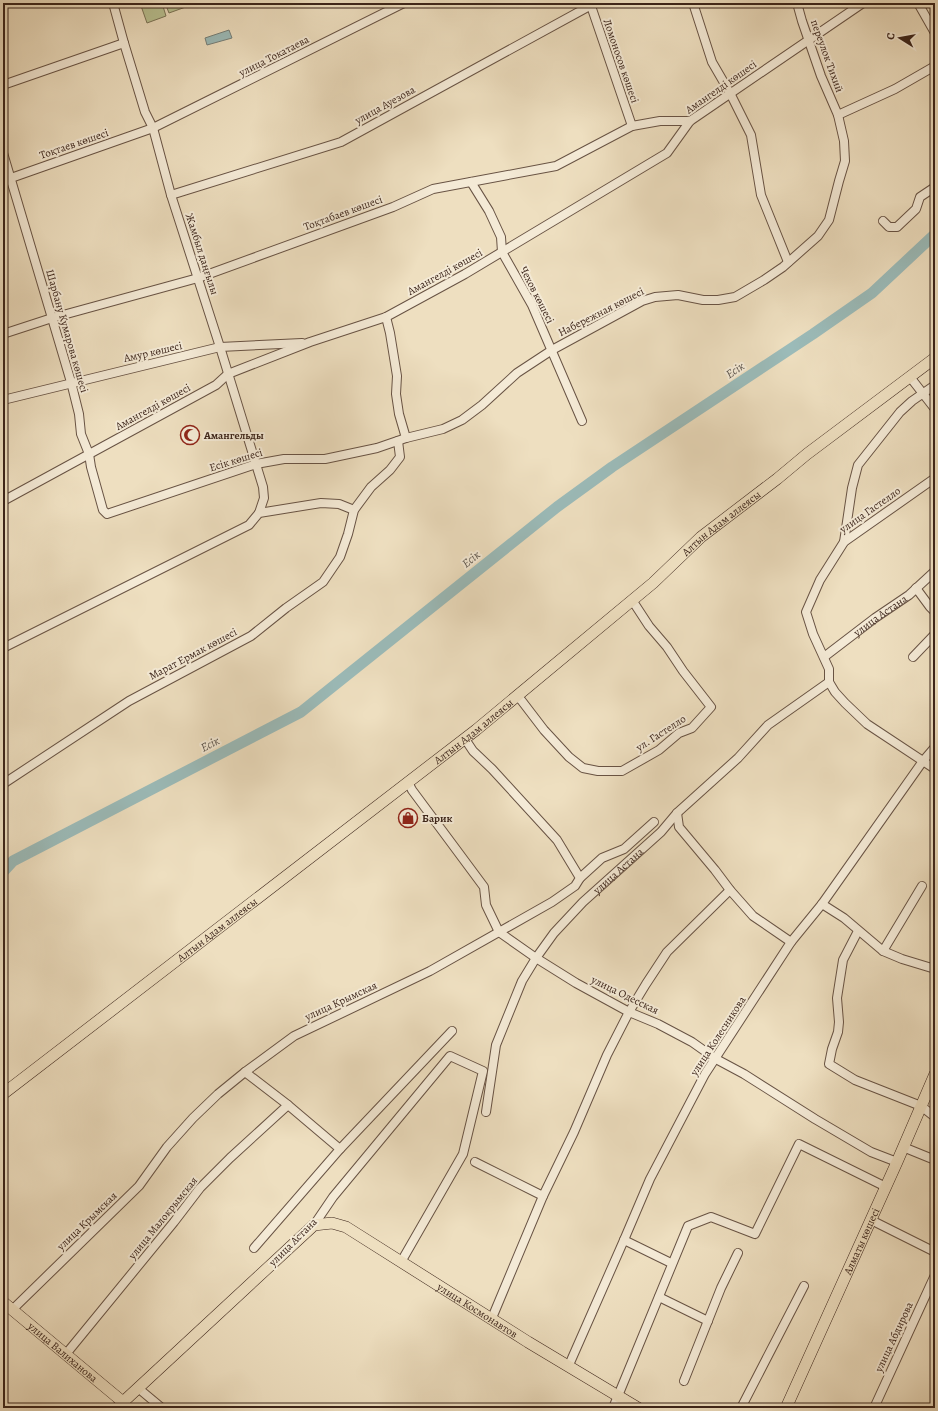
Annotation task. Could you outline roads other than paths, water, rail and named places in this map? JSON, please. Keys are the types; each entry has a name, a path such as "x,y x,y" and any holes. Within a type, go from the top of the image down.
{"main road":[{"name":"Алтын Адам аллеясы","path":"3,1094 465,738 518,696 653,583 701,537 807,454 935,358"},
{"name":"Алматы көшесі","path":"786,1408 886,1187 935,1074"},
{"name":"улица Космонавтов","path":"314,1225 332,1223 346,1227 528,1342 569,1365 638,1408"},
{"name":"улица Астана","path":"119,1405 314,1225"},
{"name":"улица Валиханова","path":"3,1302 66,1354 119,1405"}],"street":[{"name":"Жамбыл даңғылы","path":"113,3 145,112 153,128 171,195 263,487 264,498 259,513"},
{"name":"улица Токатаева","path":"153,128 404,3"},
{"path":"693,3 712,62 730,93 751,135 761,195 788,262"},
{"name":"переулок Тихий","path":"797,3 821,76 838,116"},
{"name":"Амангелді көшесі","path":"3,501 216,385 228,374 310,342 386,317 465,274 667,153 690,120 864,3"},
{"path":"918,3 935,33"},
{"name":"Ломоносов көшесі","path":"592,4 632,126"},
{"name":"улица Ауезова","path":"171,195 341,142 592,4"},
{"path":"3,85 124,43"},
{"path":"838,116 895,89 935,66"},
{"name":"Набережная көшесі","path":"402,440 443,428 462,420 482,405 517,373 552,350 642,301 655,297 678,295 703,300 718,300 734,297 783,267 818,236 830,220 838,181 845,161 844,141 838,116"},
{"name":"Тоқтабаев көшесі","path":"3,334 52,318 198,278 393,206 433,189 556,166 632,126 660,121 690,120"},
{"name":"Тоқтаев көшесі","path":"3,183 11,178 153,128"},
{"name":"Шарбану Кумарова көшесі","path":"3,152 71,382 79,414 81,434 89,454 102,510 107,514"},
{"name":"Чехов көшесі","path":"471,182 489,211 501,237 502,252 532,305 582,421"},
{"path":"883,222 888,227 897,227 916,209 920,197 935,187"},
{"path":"3,648 249,525 259,513 321,503 338,504 354,510 371,487 390,470 400,457 402,440 396,394 397,376 386,317"},
{"name":"Амур көшесі","path":"3,400 71,382 176,359 220,347 310,342"},
{"path":"910,377 935,409"},
{"path":"844,542 852,488 858,465 900,412 912,401 935,385"},
{"name":"Есік көшесі","path":"107,514 256,464 284,459 325,459 377,448 402,440"},
{"name":"улица Гастелло","path":"824,657 813,634 806,612 820,580 844,542 935,478"},
{"name":"Марат Ермак көшесі","path":"3,784 129,701 251,636 286,608 323,582 340,557 354,510"},
{"name":"улица Астана","path":"824,657 875,618 909,595 935,571"},
{"path":"916,588 934,609"},
{"name":"ул. Гастелло","path":"518,696 544,730 569,757 583,768 598,771 622,771 659,750 679,733 692,728 711,707 667,647 649,626 632,600"},
{"path":"913,657 935,634"},
{"path":"824,657 829,669 829,682 845,703 867,724 935,769"},
{"name":"улица Астана","path":"486,1112 496,1045 522,981 554,932 583,902 661,832 677,813 738,758 768,725 829,682"},
{"path":"465,738 473,751 492,769 557,840 580,878"},
{"name":"улица Колесникова","path":"569,1365 650,1178 705,1074 791,942 822,904 923,761 935,747"},
{"name":"улица Одесская","path":"408,782 412,790 484,886 486,904 499,932 536,958 576,983 629,1012 658,1024 692,1042 716,1059 744,1074 871,1152 897,1162"},
{"path":"677,813 679,827 730,890 753,916 791,942"},
{"name":"улица Крымская","path":"12,1310 139,1186 167,1147 192,1118 245,1072 294,1036 430,971 552,902 575,886 580,878 602,858 624,849 654,822"},
{"path":"883,951 922,886"},
{"path":"492,1318 544,1196 629,1012 668,952 730,890"},
{"path":"822,904 844,918 883,951 902,959 935,969"},
{"path":"858,931 843,960 837,998 839,1022 838,1032 829,1064 855,1080 921,1106 935,1117"},
{"path":"254,1248 340,1149 452,1031"},
{"name":"улица Астана","path":"314,1225 333,1197 450,1056 483,1071 463,1154 401,1262"},
{"path":"245,1072 288,1105 340,1149"},
{"name":"улица Малокрымская","path":"66,1354 200,1188 230,1158 288,1105"},
{"path":"613,1408 659,1297 671,1263 688,1226 711,1217 755,1234 799,1144 886,1187"},
{"path":"903,1147 935,1160"},
{"path":"475,1162 544,1196"},
{"path":"871,1220 935,1252"},
{"path":"624,1240 671,1263"},
{"path":"684,1380 708,1320 738,1253"},
{"name":"улица Абдирова","path":"874,1408 935,1275"},
{"path":"741,1408 804,1286"},
{"path":"659,1297 708,1320"},
{"path":"138,1388 162,1408"}],"water":[{"path":"229,30 232,38 207,45 205,38"}],"waterway":[{"name":"Есік","path":"3,872 13,861 301,712 557,507 612,467 813,334 872,293 935,234"}],"place":[{"name":"Амангельды","path":"190,435"},
{"name":"Барик","path":"408,818"}]}
